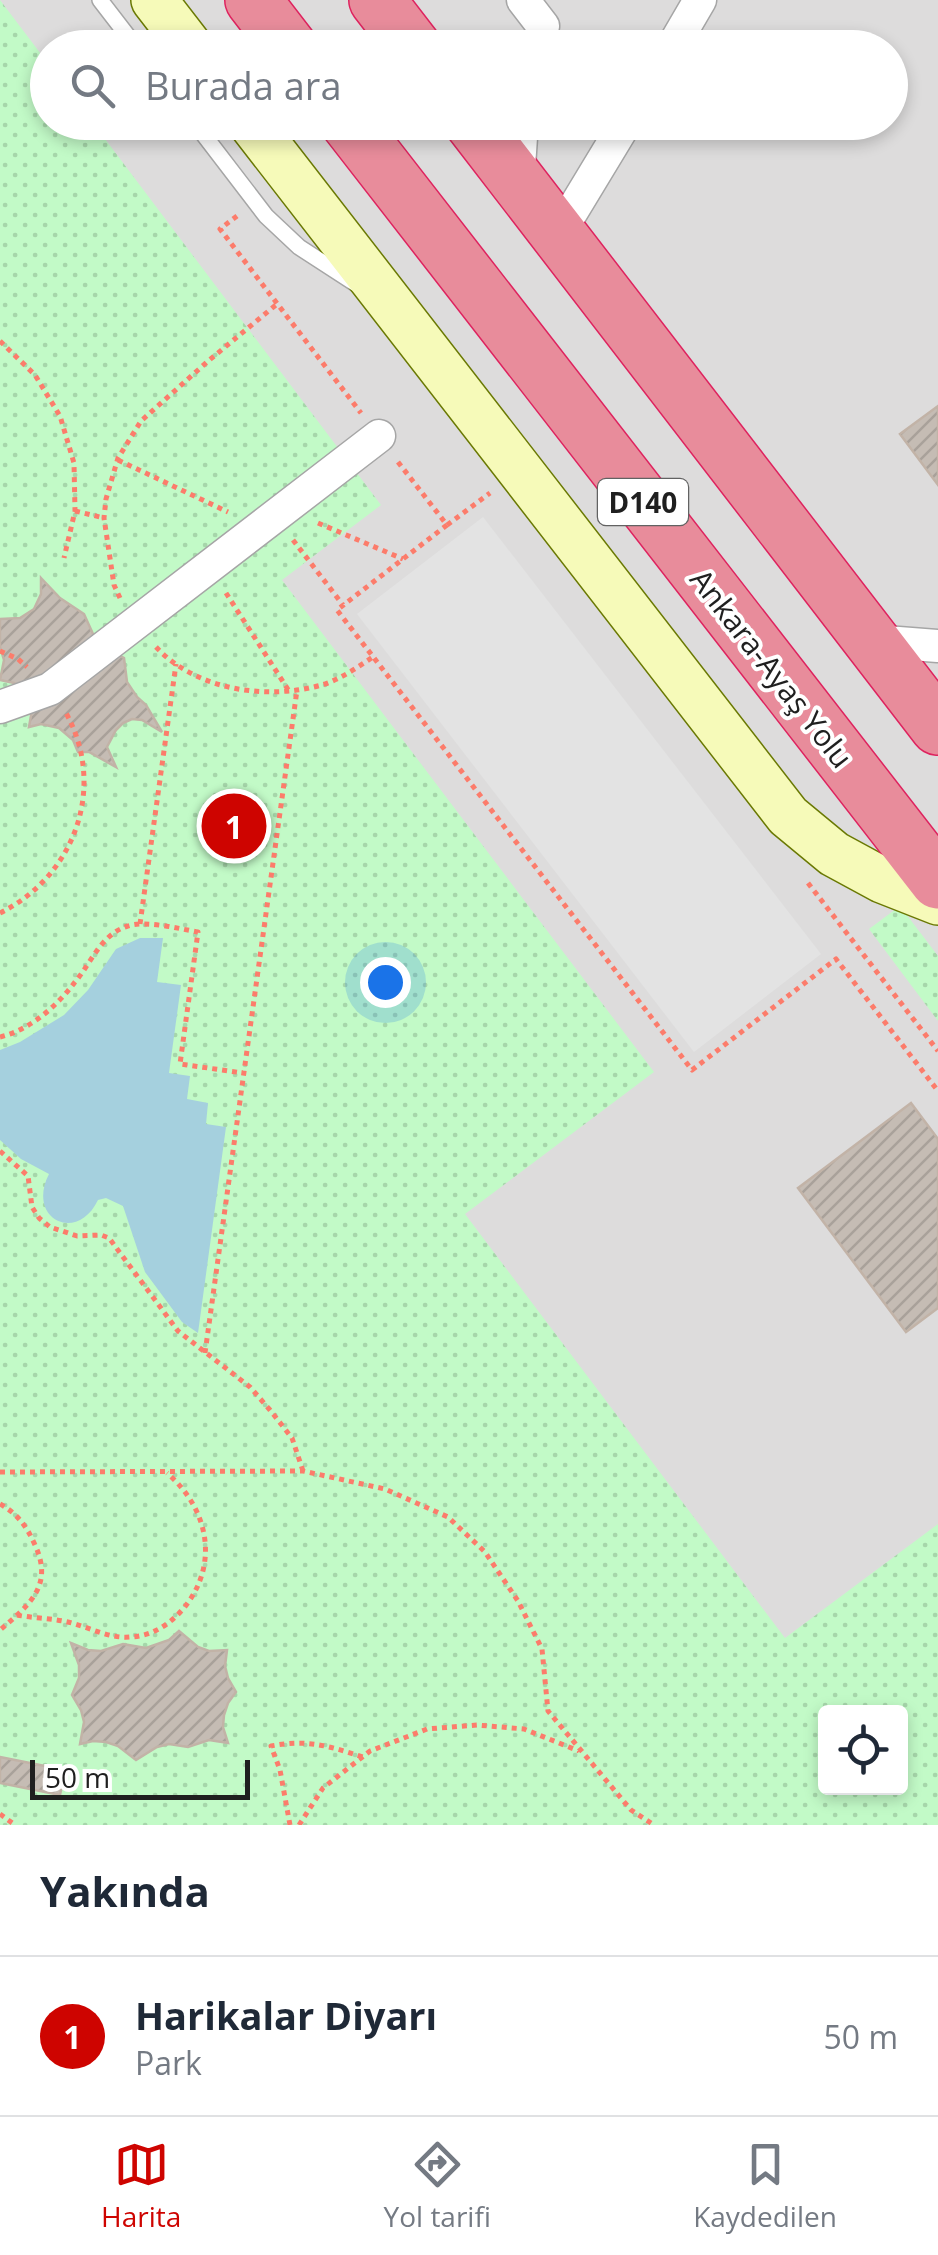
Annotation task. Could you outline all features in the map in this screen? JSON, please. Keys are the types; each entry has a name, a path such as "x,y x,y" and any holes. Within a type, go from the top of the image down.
{"highway":[{"path":"253,0 276,30"},
{"path":"377,0 400,30"},
{"name":"Ankara-Ayaş Yolu","path":"362,140 938,881"},
{"path":"486,140 938,727"}],"street":[{"path":"154,0 177,30"},
{"path":"523,0 542,30"},
{"path":"682,30 700,0"},
{"path":"264,140 788,816 834,854 882,880 938,902"},
{"path":"518,182 521,140"},
{"path":"557,236 615,140"},
{"path":"0,707 50,688 379,436"},
{"path":"873,641 938,646"}],"lane":[{"path":"100,0 122,30"},
{"path":"208,140 266,216 299,247 394,309"}],"path":[{"path":"255,202 220,229 447,525"},
{"path":"0,341 35,375 60,416 74,462 75,511 64,558"},
{"path":"118,460 403,559"},
{"path":"520,470 337,610 692,1070 836,960 938,1091"},
{"path":"75,511 104,518"},
{"path":"273,517 342,605"},
{"path":"205,1353 293,691 209,566"},
{"path":"0,651 18,659 50,688 69,717 83,755 85,792 78,829 59,862 34,892 0,913"},
{"path":"140,924 176,663"},
{"path":"0,1038 34,1021 57,1003 105,939 127,926 140,924 198,932 180,1064 244,1073"},
{"path":"0,1152 28,1176 32,1207 50,1228 63,1234 101,1234 109,1238 178,1330 250,1387 270,1410 292,1438 304,1471"},
{"path":"17,1615 62,1621 108,1636 130,1637 154,1632 172,1620 199,1588 207,1557 204,1528 180,1484 166,1471"},
{"path":"0,1472 304,1471 384,1490 448,1518 485,1552 518,1600 542,1648 548,1712 631,1810 654,1825"},
{"path":"0,1504 28,1528 42,1559 43,1577 35,1596 0,1630"},
{"path":"299,1825 324,1788 370,1751 427,1729 477,1725 524,1729 582,1752"},
{"path":"290,1825 280,1770 271,1746 318,1743 363,1757"},
{"path":"0,1814 15,1825"}],"shaded area":[{"path":"0,0 938,0 938,1825 0,1825"},
{"path":"483,517 821,954 694,1052 357,614"}],"green space":[{"path":"0,0 30,40 30,140 106,140 381,505 282,580 654,1072 465,1214 785,1638 938,1524 938,1825 0,1825"},
{"path":"900,906 938,956 938,1021 869,929"}],"water":[{"path":"140,938 163,938 157,982 181,985 169,1073 190,1076 187,1099 208,1103 206,1124 226,1127 198,1333 182,1322 145,1272 123,1206 106,1198 98,1200 78,1221 57,1220 44,1203 49,1174 21,1159 0,1140 0,1050 64,1015 88,990 116,949"}],"building":[{"path":"938,406 938,485 900,434"},
{"path":"41,578 60,598 84,614 103,646 124,658 127,682 162,732 142,720 123,723 107,747 116,767 89,752 78,752 73,740 59,728 41,724 29,727 32,710 21,688 0,680 4,660 0,619 20,618 34,609 41,594"},
{"path":"911,1103 938,1139 938,1308 906,1332 798,1188"},
{"path":"179,1631 198,1647 227,1650 225,1666 236,1692 224,1715 228,1743 209,1740 188,1747 169,1744 136,1760 106,1742 80,1744 84,1722 72,1695 79,1665 71,1643 101,1651 123,1644 146,1648 169,1640"},
{"path":"0,1757 65,1770 60,1795 0,1783"}],"place":[{"name":"Harikalar Diyarı","path":"234,826"}]}
